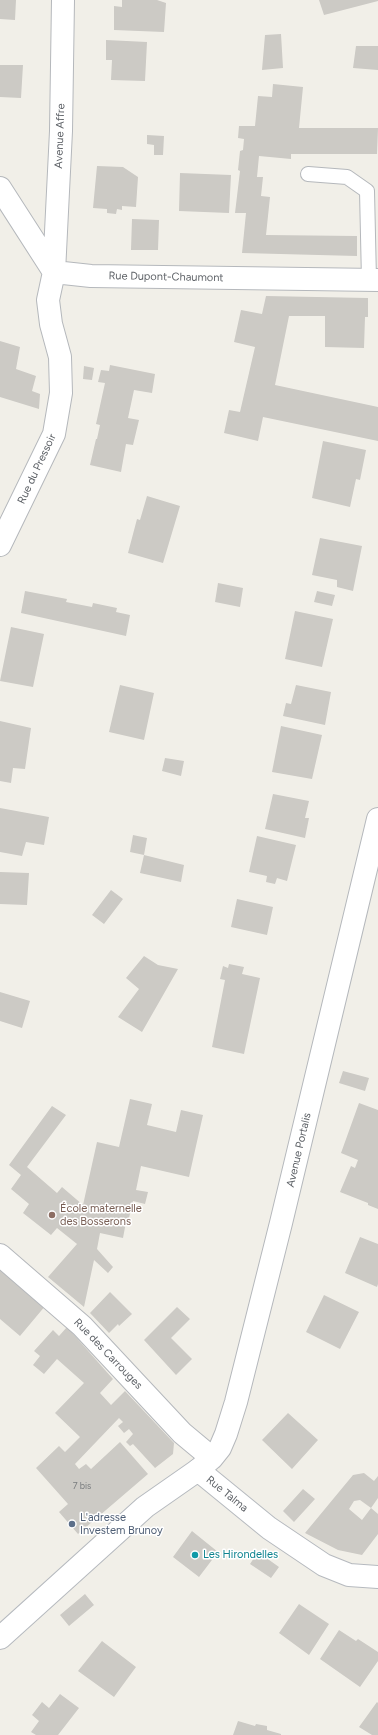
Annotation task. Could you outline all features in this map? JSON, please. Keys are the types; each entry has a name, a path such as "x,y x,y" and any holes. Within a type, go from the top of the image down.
{"street":[{"name":"Avenue Affre","path":"54,272 61,131 63,0"},
{"path":"0,188 54,272"},
{"name":"Rue Dupont-Chaumont","path":"54,272 91,276 374,280"},
{"name":"Rue du Pressoir","path":"0,545 54,434 61,393 60,357 51,324 48,300 54,272"},
{"name":"Avenue Portalis","path":"205,1464 220,1448 226,1434 253,1337 378,819"},
{"name":"Rue des Carrouges","path":"0,1255 82,1326 182,1433 205,1464"},
{"name":"Rue Talma","path":"0,1638 145,1508 205,1464 268,1528 324,1566 349,1575 378,1577"}],"lane":[{"path":"308,174 346,177 367,191 374,280"}],"building":[{"path":"0,0 16,0 15,20 0,19"},
{"path":"122,0 157,0 166,3 164,32 114,30 114,6 122,7"},
{"path":"319,0 378,0 378,1 324,15"},
{"path":"281,34 283,68 262,70 265,35"},
{"path":"106,40 147,42 145,81 111,80 112,60 106,60"},
{"path":"356,46 378,46 378,70 353,68"},
{"path":"0,65 23,65 21,98 0,97"},
{"path":"273,84 303,87 299,128 378,128 377,154 291,154 291,159 259,156 257,177 263,177 261,196 270,197 266,235 357,236 357,256 242,253 246,213 235,213 240,171 238,170 240,151 243,150 244,139 238,138 239,126 255,126 258,96 272,97"},
{"path":"147,135 164,136 163,155 154,155 154,145 147,144"},
{"path":"97,166 123,167 138,177 136,207 122,206 122,210 117,209 116,214 107,213 107,209 93,208"},
{"path":"180,173 231,175 229,213 179,211"},
{"path":"132,219 159,220 158,250 131,250"},
{"path":"266,296 368,298 368,317 365,317 364,348 325,347 325,316 289,316 275,385 378,407 378,441 263,417 258,441 224,433 229,410 240,412 255,347 234,342 241,310 262,314"},
{"path":"0,341 20,347 16,369 36,376 32,391 40,394 39,409 0,397"},
{"path":"110,365 155,374 152,393 134,390 128,418 139,420 133,445 126,444 121,472 90,465 100,425 96,424 105,383 98,382 101,370 109,371"},
{"path":"84,366 94,368 92,380 83,379"},
{"path":"323,441 366,450 360,480 356,479 350,507 312,498"},
{"path":"147,496 180,506 163,563 128,553 137,519 140,520"},
{"path":"320,538 362,546 353,591 337,587 337,580 312,575"},
{"path":"218,583 243,588 240,607 215,602"},
{"path":"25,591 67,599 66,602 92,607 93,603 117,608 116,612 130,615 126,636 21,613"},
{"path":"317,591 335,595 332,606 314,602"},
{"path":"295,611 333,619 322,667 285,659"},
{"path":"11,627 44,634 33,687 0,681"},
{"path":"120,685 154,693 144,740 109,732"},
{"path":"296,685 331,692 325,725 283,716 286,703 291,704"},
{"path":"0,721 31,728 25,769 13,768 11,783 0,781"},
{"path":"281,726 322,735 312,779 272,772"},
{"path":"165,758 184,761 181,776 162,771"},
{"path":"273,794 309,801 305,818 309,818 305,838 265,829"},
{"path":"0,808 49,817 44,845 26,842 22,856 0,852"},
{"path":"133,835 147,838 144,855 130,852"},
{"path":"257,836 296,845 287,881 277,878 275,884 266,882 267,876 249,872"},
{"path":"144,855 184,865 181,882 140,873"},
{"path":"0,872 29,873 27,905 0,904"},
{"path":"111,890 123,899 104,924 92,915"},
{"path":"237,899 273,907 267,935 231,927"},
{"path":"144,956 158,965 178,969 142,1032 118,1017 139,989 126,978"},
{"path":"229,964 244,967 242,974 260,978 244,1054 212,1047 225,980 220,979 223,966 228,968"},
{"path":"0,992 30,1001 22,1028 0,1021"},
{"path":"343,1071 369,1078 365,1091 339,1083"},
{"path":"130,1099 152,1104 147,1125 176,1132 181,1110 203,1115 189,1177 141,1166 136,1190 148,1192 145,1204 133,1201 128,1222 126,1222 123,1238 100,1233 97,1249 113,1267 108,1273 94,1260 84,1307 48,1277 77,1244 57,1228 51,1235 23,1213 29,1204 11,1189 21,1175 9,1165 52,1106 66,1115 27,1167 57,1193 62,1187 83,1205 97,1142 119,1147"},
{"path":"359,1103 378,1110 378,1209 368,1205 368,1203 340,1192 351,1166 355,1168 358,1160 341,1153"},
{"path":"360,1237 378,1244 377,1287 345,1273"},
{"path":"0,1268 46,1305 20,1336 0,1319"},
{"path":"110,1292 132,1314 119,1326 118,1324 109,1333 90,1313"},
{"path":"324,1295 359,1312 340,1349 306,1332"},
{"path":"177,1307 190,1319 171,1338 192,1359 176,1375 144,1340"},
{"path":"67,1327 113,1379 100,1393 111,1405 125,1391 174,1443 173,1454 155,1468 133,1444 130,1446 126,1442 133,1434 129,1429 124,1433 118,1426 123,1422 119,1418 75,1464 79,1469 86,1464 91,1469 120,1442 148,1474 78,1534 59,1512 68,1504 36,1468 59,1446 65,1452 80,1437 55,1413 84,1383 57,1359 44,1374 33,1365 40,1356 34,1351 53,1330 59,1336"},
{"path":"288,1413 318,1440 292,1469 262,1440"},
{"path":"364,1473 374,1481 378,1476 378,1498 371,1508 378,1514 378,1534 362,1555 338,1550 305,1533 353,1475","holes":["360,1500 371,1508 362,1520 349,1509 354,1501"]},
{"path":"303,1489 315,1499 294,1522 283,1511"},
{"name":"Les Hirondelles","path":"192,1531 218,1552 199,1577 173,1557"},
{"path":"258,1552 279,1567 271,1578 250,1564"},
{"path":"85,1594 94,1605 69,1626 60,1615"},
{"path":"299,1604 329,1624 309,1655 279,1633"},
{"path":"339,1630 356,1641 358,1639 378,1652 378,1661 360,1687 320,1659"},
{"path":"102,1641 136,1667 114,1697 78,1671"},
{"path":"60,1694 79,1708 58,1735 36,1735 31,1732 39,1721 32,1715 42,1702 49,1708"},
{"path":"377,1702 378,1735 372,1735 359,1727"},
{"path":"238,1721 255,1726 256,1724 267,1726 267,1730 281,1735 233,1735"}],"place":[{"name":"École maternelle des Bosserons","path":"52,1215"},
{"name":"L'adresse Investem Brunoy","path":"72,1524"},
{"name":"Les Hirondelles","path":"195,1555"}]}
